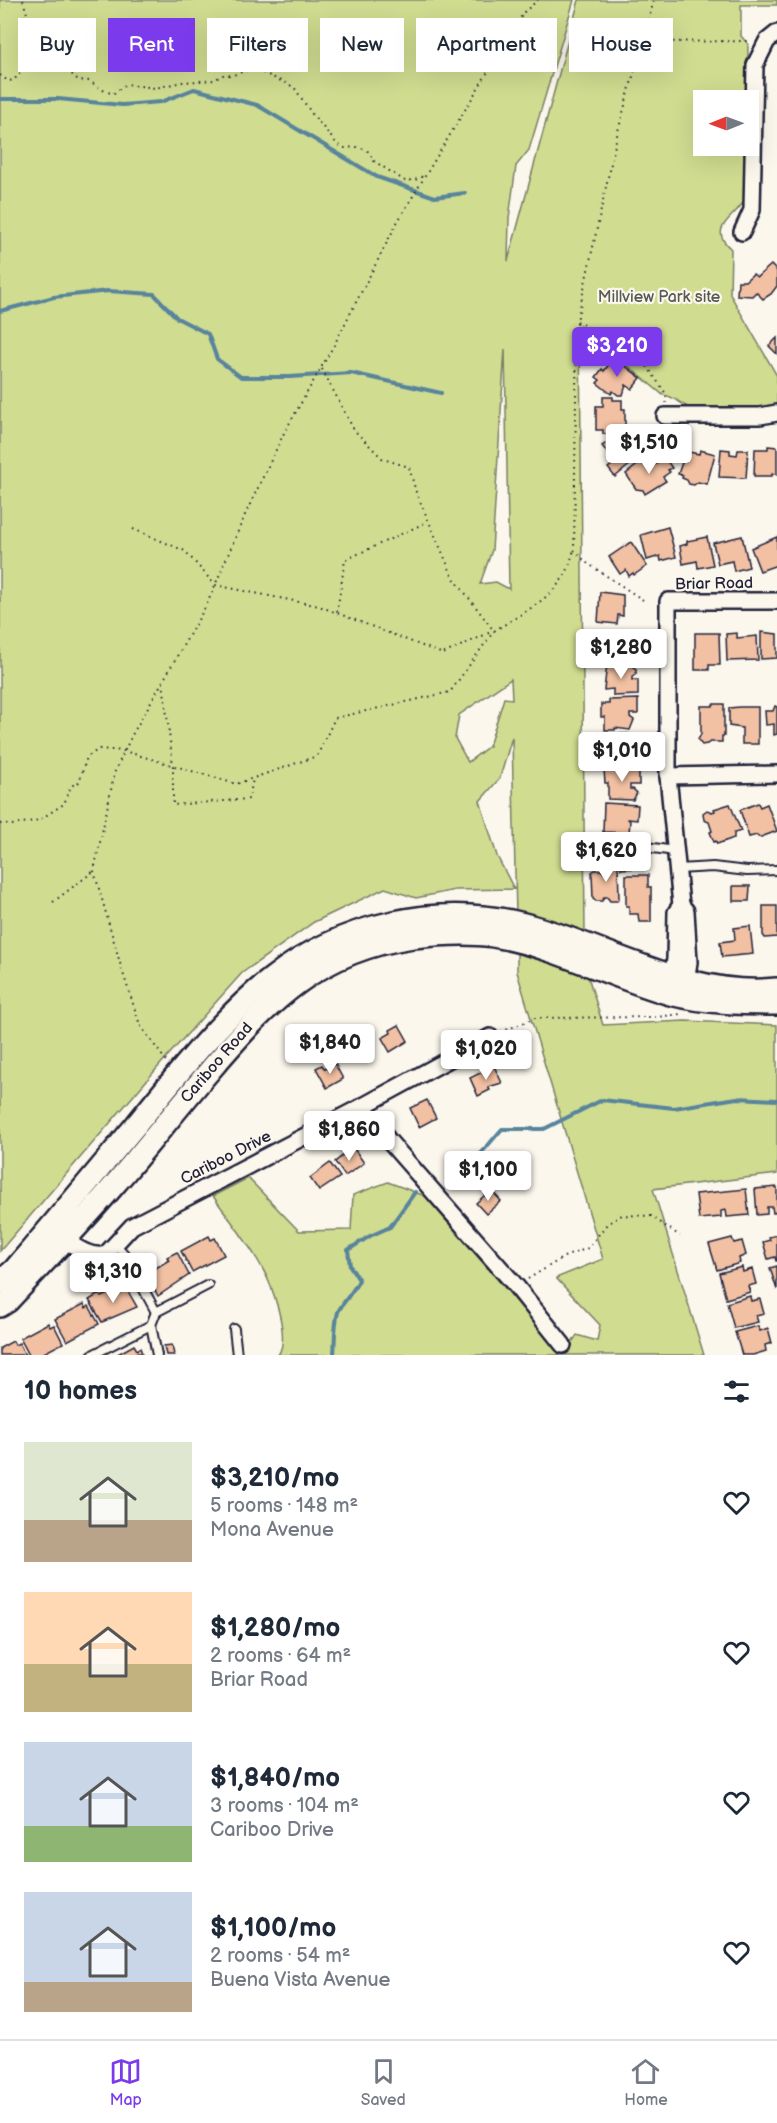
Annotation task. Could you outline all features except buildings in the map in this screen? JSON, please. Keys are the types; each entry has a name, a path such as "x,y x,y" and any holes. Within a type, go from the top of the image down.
{"street":[{"path":"742,232 752,210 755,65 772,37"},
{"path":"665,416 760,416 777,413"},
{"name":"Briar Road","path":"680,992 688,962 686,911 681,905 668,776 668,602 777,601"},
{"path":"668,776 777,774"},
{"name":"Cariboo Road","path":"0,1306 8,1301 172,1081 223,1025 270,979 298,959 328,943 366,928 393,922 440,916 491,917 539,928 680,992 716,987 777,990"},
{"name":"Cariboo Road","path":"0,1282 115,1184 251,1023 291,987 310,974 354,952 379,944 424,936 446,934 490,936 543,947 680,992 726,1004 777,1004"},
{"name":"Cariboo Drive","path":"56,1235 96,1256 105,1254 132,1226 490,1037"},
{"path":"363,1106 388,1140 516,1286 563,1345"}],"lane":[{"path":"588,839 675,851"},
{"path":"678,869 712,867 747,871 777,870"},
{"path":"115,1244 125,1255 156,1312"},
{"path":"157,1355 151,1325 156,1312 208,1285"},
{"path":"92,1355 151,1325"},
{"path":"234,1329 237,1355"}],"path":[{"path":"23,0 28,18"},
{"path":"172,1081 165,1059 140,1026 94,871 115,771 207,604 245,515 284,433 322,368 398,221 524,12 538,0"},
{"path":"649,18 654,0"},
{"path":"673,41 772,37"},
{"path":"69,72 78,80 89,81 113,94 126,84 155,88 182,82 214,80 223,75 233,75 251,69 257,70 294,87 312,114 337,144 344,148 358,147 367,150 374,161 405,181 415,180 425,175"},
{"path":"0,75 8,81 14,80 21,72"},
{"path":"133,529 185,551 215,585 319,606 444,654 494,630 536,605 559,584 567,571 574,550 577,321 618,131 635,72"},
{"path":"577,321 643,360 666,394"},
{"path":"322,368 354,430 384,459 409,466 416,492 453,577 494,630"},
{"path":"337,612 345,560 427,522"},
{"path":"574,550 587,563 643,600"},
{"path":"0,824 12,825 39,820 64,804 71,786 79,782 87,757 99,749 124,752 236,784 317,756 335,718 450,692 494,630"},
{"path":"163,682 173,766 173,805 249,799 253,778"},
{"path":"53,902 94,871"},
{"path":"490,1037 535,1018 657,1017 680,992"},
{"path":"516,1286 564,1257 588,1248 607,1224 622,1215 651,1216 681,1236"}],"green space":[{"name":"Millview Park site","path":"0,0 574,0 557,57 557,18 416,18 416,72 552,72 529,150 516,166 509,218 508,261 569,37 569,72 673,72 673,18 574,18 579,0 777,0 777,5 741,5 741,36 748,44 747,90 693,90 693,156 746,156 745,198 726,221 721,234 731,249 730,294 777,376 777,404 705,409 688,407 663,395 580,326 585,938 516,916 512,737 500,778 480,801 497,856 514,889 455,890 416,898 385,888 314,922 242,973 0,1251","holes":["505,349 509,588 496,582 480,584 492,550","511,679 512,699 504,698 489,746 468,762 455,738 459,715"]},
{"path":"517,948 587,973 603,1025 685,1021 777,1025 777,1174 653,1189 704,1355 563,1355 577,1335 597,1341 600,1325 556,1278 603,1259 517,972"},
{"path":"248,1178 299,1231 351,1230 353,1195 388,1182 425,1196 563,1355 278,1355 281,1347 281,1324 270,1285 250,1248 213,1196"}],"waterway":[{"path":"0,99 58,99 122,105 161,102 194,89 257,105 377,177 435,197 465,193"},
{"path":"0,311 54,297 108,291 154,294 177,318 208,334 217,359 241,377 351,373 441,393"},
{"path":"448,1168 477,1158 502,1129 544,1129 602,1100 674,1108 737,1098 777,1100"},
{"path":"334,1355 338,1312 359,1280 350,1266 348,1250 390,1227 415,1192"}]}
